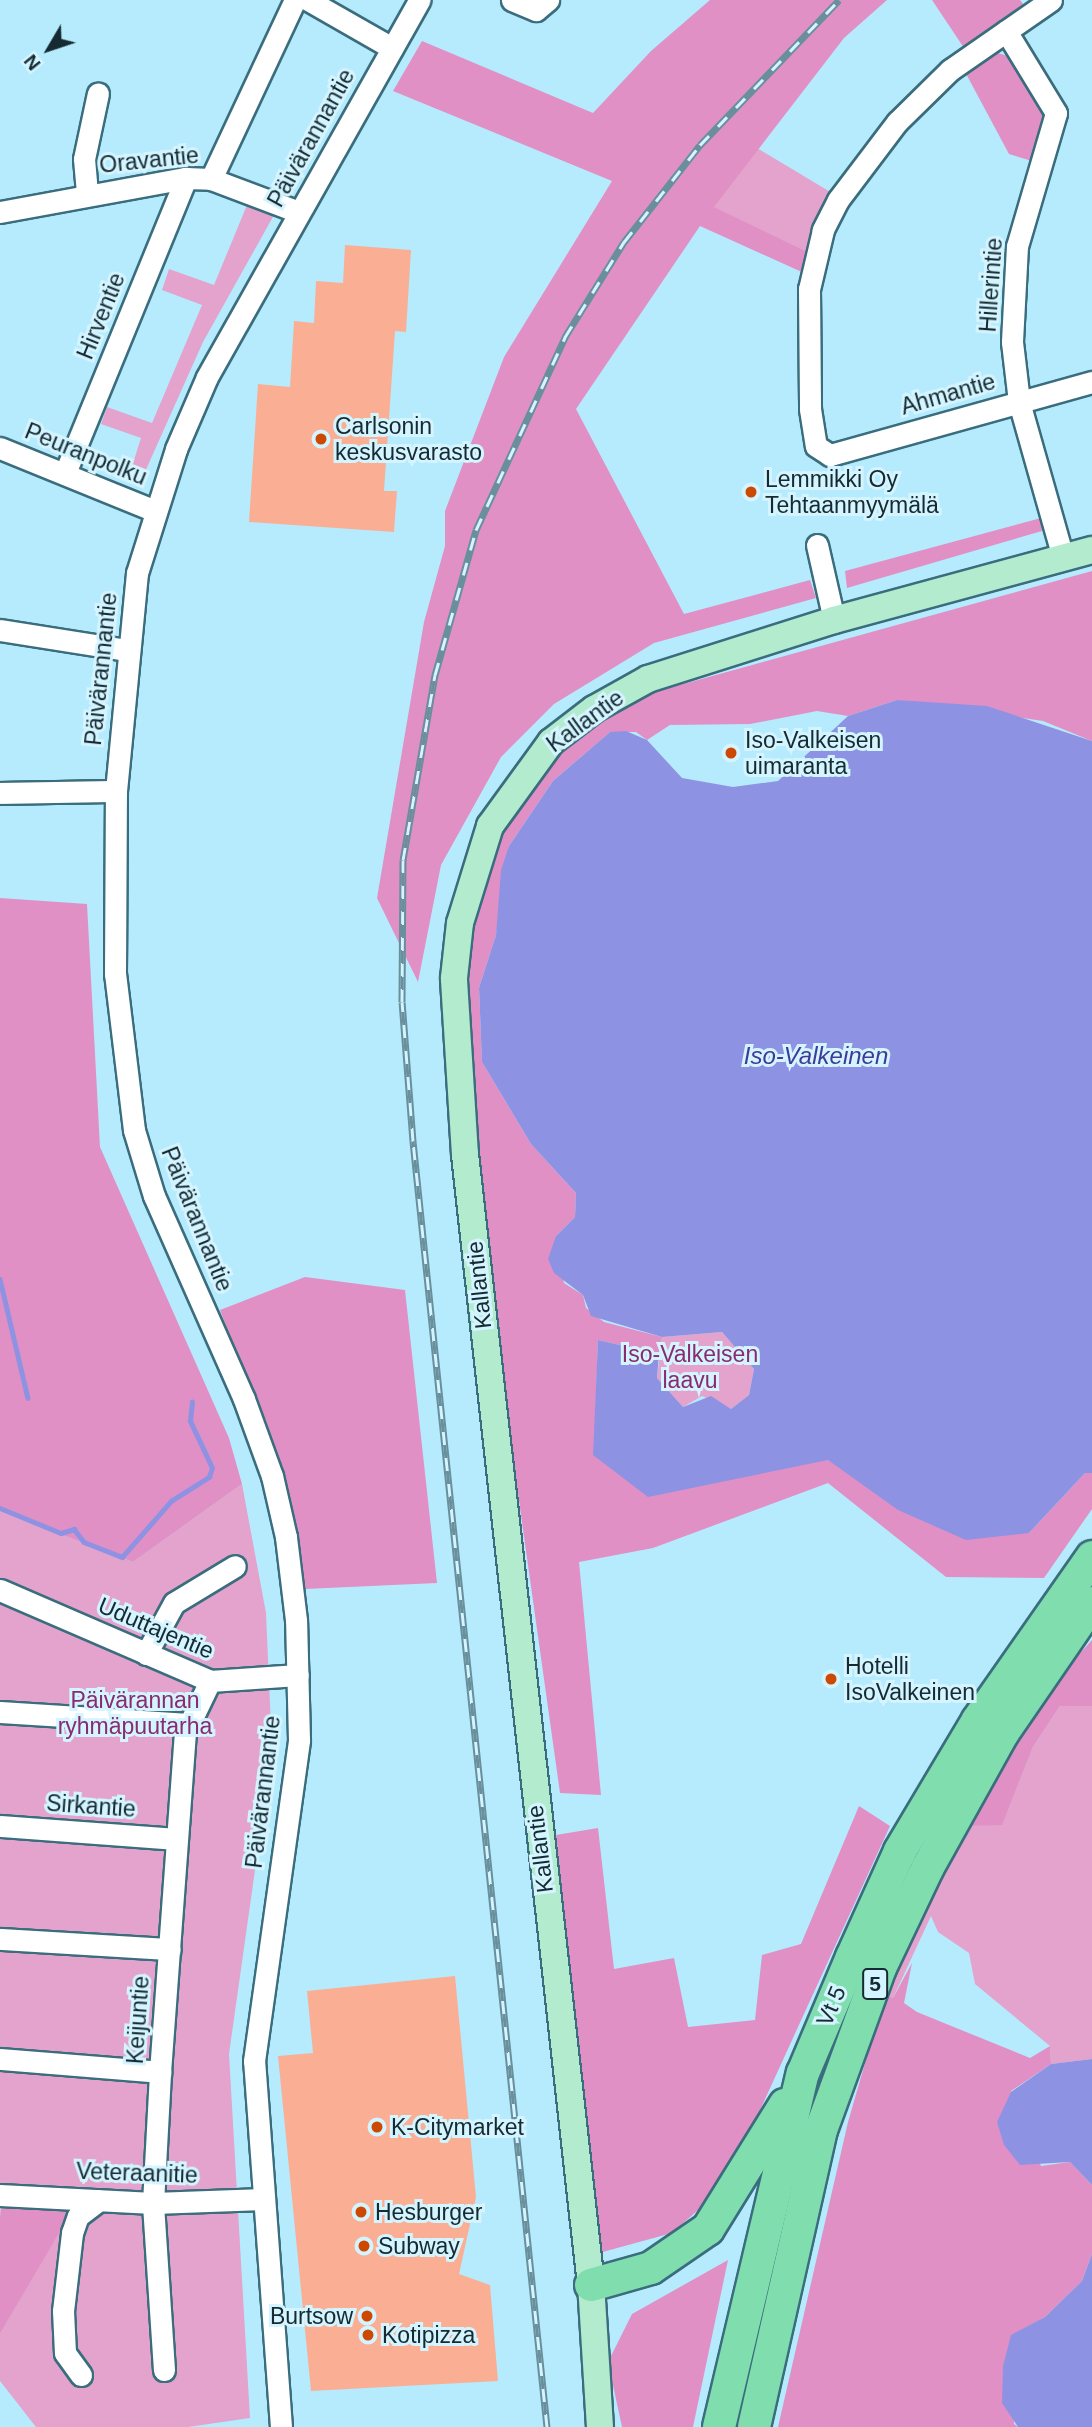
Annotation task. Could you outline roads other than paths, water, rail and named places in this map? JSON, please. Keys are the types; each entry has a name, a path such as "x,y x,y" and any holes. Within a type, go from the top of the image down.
{"highway":[{"name":"Vt 5","path":"719,2427 803,2073 900,1851 978,1720 1092,1557"},
{"name":"Vt 5","path":"756,2420 821,2130 880,1968 928,1867 1002,1734 1092,1603"},
{"path":"591,2285 651,2267 708,2229 803,2073"}],"main road":[{"name":"Kallantie","path":"600,2427 591,2285 466,1155 454,978 460,923 490,826 551,742 648,678 834,620 1092,550"}],"street":[{"path":"211,179 295,0"},
{"path":"308,0 392,48"},
{"name":"Päivärannantie","path":"281,2427 255,2036 299,1740 298,1675 286,1537 272,1476 244,1399 154,1196 134,1130 115,974 116,792 126,650 153,510 207,377 419,0"},
{"path":"512,0 536,10 548,0"},
{"path":"1006,31 1051,0"},
{"name":"Hillerintie","path":"1006,31 1056,113 1017,246 1012,342 1019,402 1063,557"},
{"name":"Ahmantie","path":"1006,31 950,69 897,122 838,200 823,230 809,289 807,359 819,452 830,455 1092,382"},
{"path":"87,193 84,159 98,93"},
{"name":"Oravantie","path":"0,212 87,193 186,178 211,179 299,212"},
{"name":"Hirventie","path":"65,473 186,178"},
{"name":"Peuranpolku","path":"0,448 153,510"},
{"path":"817,545 834,620"},
{"path":"0,630 126,650"},
{"path":"0,793 116,792"},
{"path":"146,1654 174,1603 235,1566"},
{"name":"Uduttajentie","path":"0,1590 210,1681 298,1675"},
{"name":"Keijuntie","path":"164,2370 153,2203 160,2072 177,1839 189,1724 210,1681"},
{"path":"0,1712 189,1724"},
{"name":"Sirkantie","path":"0,1826 177,1839"},
{"path":"0,1940 170,1949"},
{"path":"0,2059 160,2072"},
{"name":"Veteraanitie","path":"3,2192 153,2203 264,2199"},
{"path":"82,2375 65,2353 63,2311 72,2233 78,2216 99,2200"}],"water":[{"name":"Iso-Valkeinen","path":"897,700 987,706 1092,741 1092,1473 1085,1473 1029,1533 966,1540 898,1510 828,1460 648,1497 593,1455 598,1340 659,1354 657,1378 683,1407 711,1396 731,1409 749,1395 754,1369 722,1332 662,1337 591,1316 583,1295 554,1273 548,1259 556,1236 575,1217 576,1193 531,1144 482,1062 479,988 496,935 501,870 509,846 553,781 610,732 626,731 647,740 682,778 733,787 778,781 848,716"},
{"path":"1092,2059 1092,2185 1070,2162 1020,2165 1004,2145 997,2122 1011,2092 1051,2064"},
{"path":"1092,2254 1092,2427 1018,2427 1002,2403 1003,2366 1011,2335 1045,2317 1082,2281"}],"waterway":[{"path":"0,1279 28,1398"},
{"path":"0,1508 61,1533 74,1529 84,1542 122,1557 171,1501 209,1477 212,1468 190,1421 192,1402"}],"railway":[{"path":"547,2427 413,1141 402,1002 403,860 435,675 476,530 565,337 624,242 700,145 839,0"}],"place":[{"name":"Carlsonin keskusvarasto","path":"321,439"},
{"name":"Lemmikki Oy Tehtaanmyymälä","path":"751,492"},
{"name":"Iso-Valkeisen uimaranta","path":"731,753"},
{"name":"Hotelli IsoValkeinen","path":"831,1679"},
{"name":"K-Citymarket","path":"377,2127"},
{"name":"Hesburger","path":"361,2212"},
{"name":"Subway","path":"364,2246"},
{"name":"Burtsow","path":"367,2316"},
{"name":"Kotipizza","path":"368,2335"}],"park label":[{"name":"Iso-Valkeisen laavu","path":"690,1367"},
{"name":"Päivärannan ryhmäpuutarha","path":"135,1713"}]}
